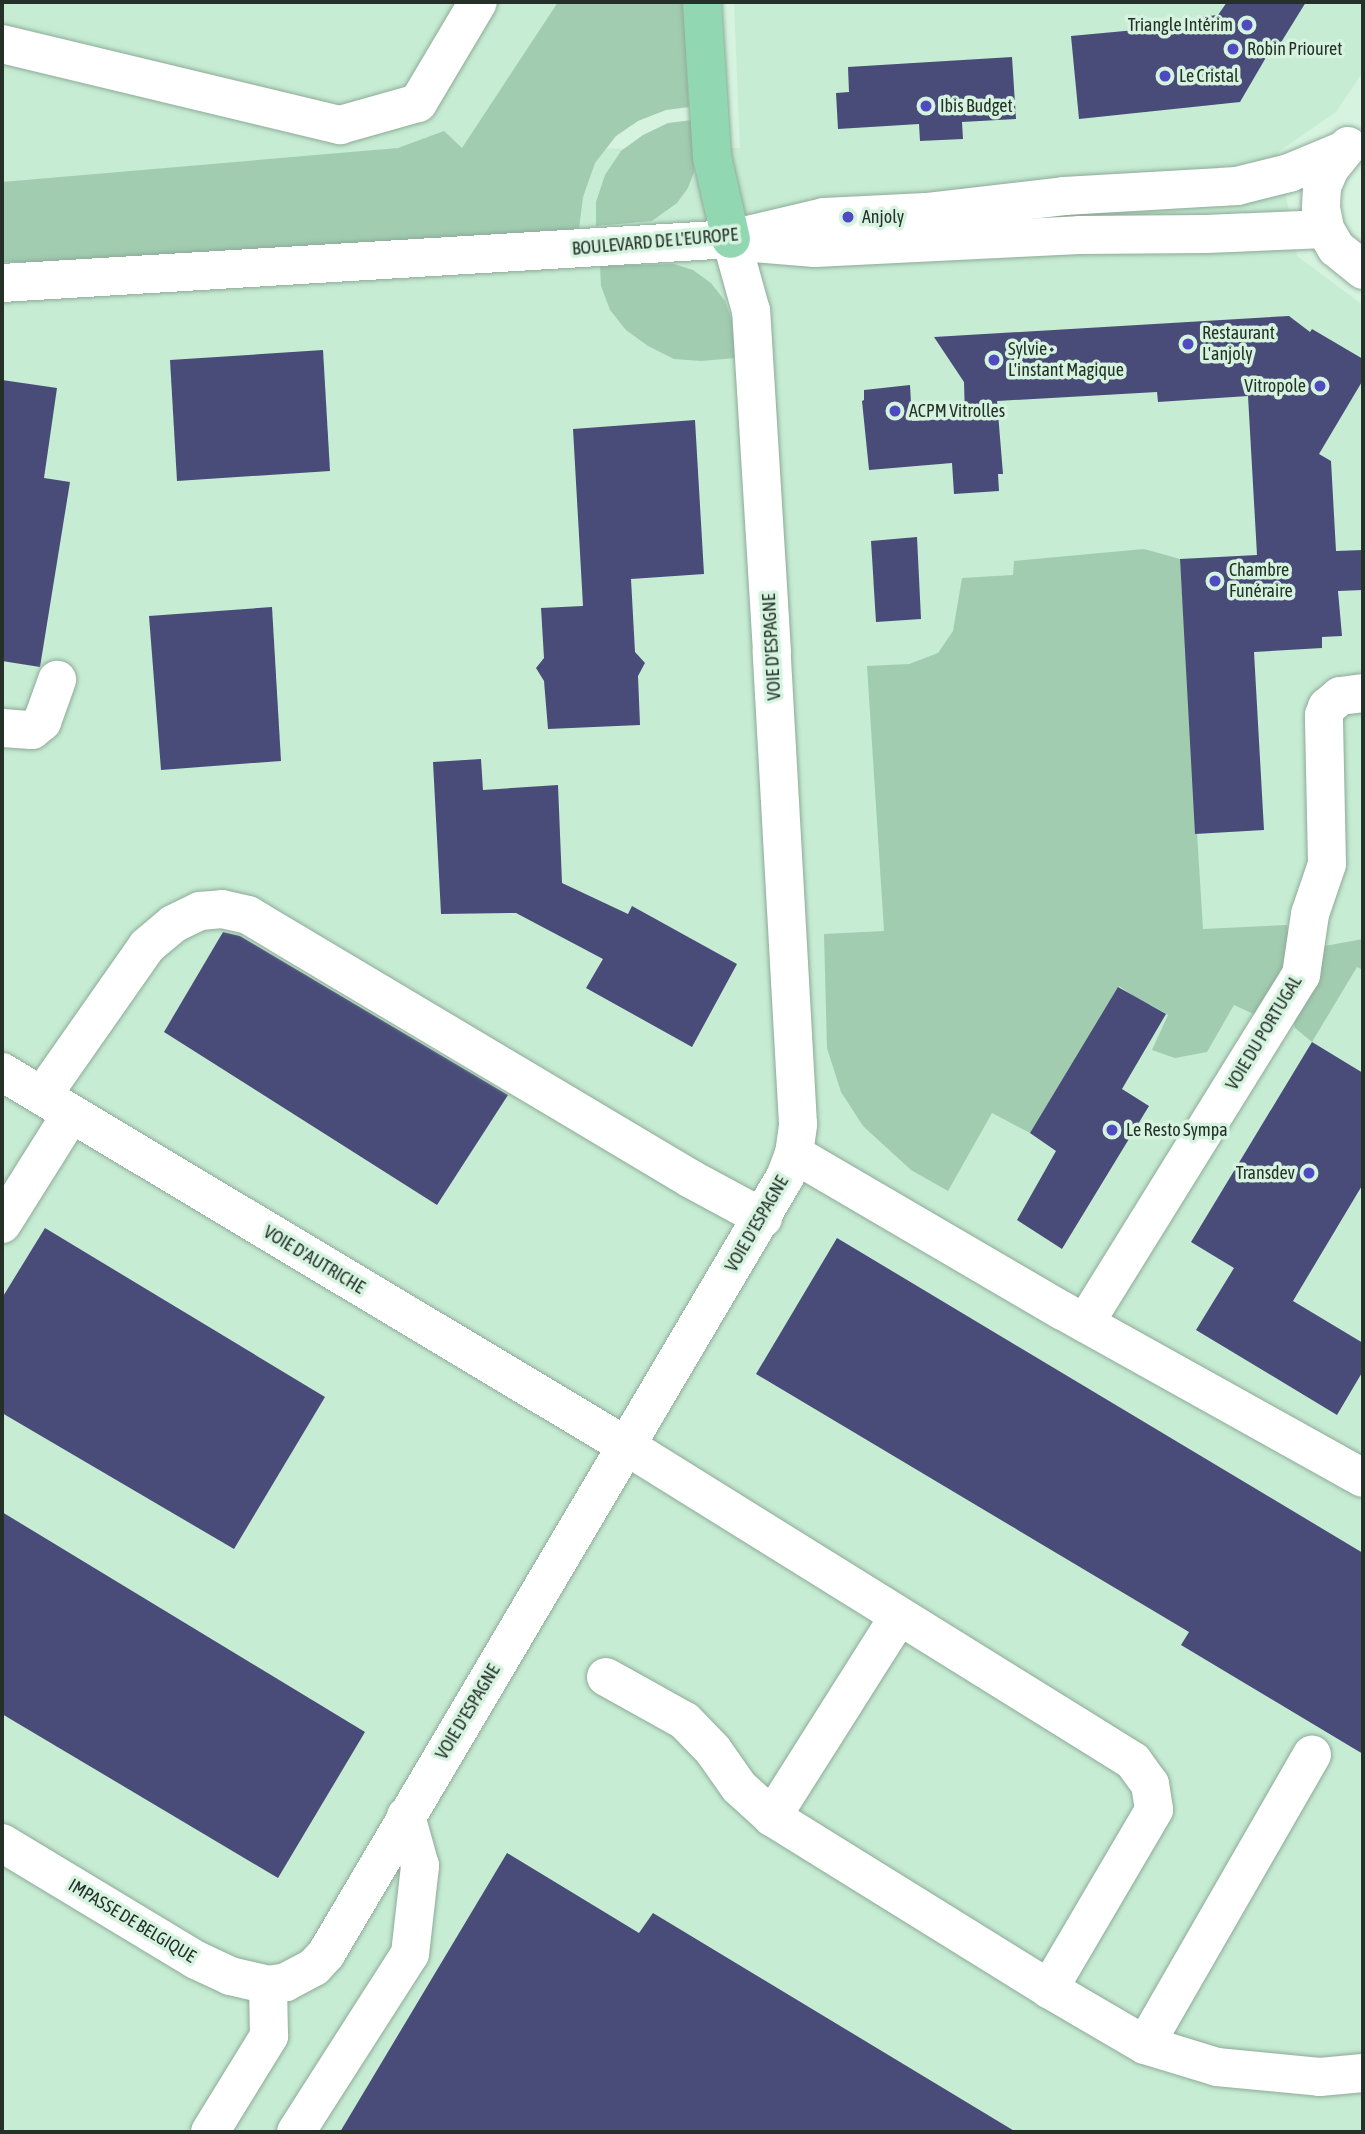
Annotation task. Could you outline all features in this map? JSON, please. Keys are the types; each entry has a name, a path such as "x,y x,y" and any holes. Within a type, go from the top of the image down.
{"main road":[{"path":"702,2 712,157 731,239"}],"street":[{"path":"2,44 340,125 418,103 478,2"},
{"path":"1358,140 1330,168 1322,187 1321,208 1325,229 1336,248 1363,270"},
{"name":"BOULEVARD DE L'EUROPE","path":"2,283 731,239 824,217 926,212 1064,196 1237,186 1289,173 1358,140"},
{"path":"731,239 775,246 815,248 1079,235 1325,229"},
{"name":"VOIE D'ESPAGNE","path":"268,1985 301,1976 326,1954 405,1816 628,1447 667,1375 763,1217 794,1154 798,1124 797,1097 751,311 731,239"},
{"path":"2,728 32,730 42,722 57,680"},
{"name":"VOIE DU PORTUGAL","path":"1085,1323 1301,975 1310,914 1327,864 1324,715 1327,706 1340,696 1363,693"},
{"path":"2,1224 57,1105 146,946 173,923 200,911 222,909 248,915 691,1179 763,1217"},
{"name":"VOIE D'AUTRICHE","path":"4,1078 57,1105 628,1447 1133,1761 1150,1784 1153,1810 1049,1989"},
{"path":"794,1154 1085,1323 1363,1478"},
{"path":"772,1817 900,1616"},
{"path":"606,1677 685,1721 713,1750 739,1787 772,1817 1144,2045 1217,2067 1320,2077 1363,2073"},
{"path":"1144,2045 1312,1755"},
{"path":"296,2132 410,1954 420,1866 405,1816"},
{"name":"IMPASSE DE BELGIQUE","path":"2,1843 196,1959 248,1982 268,1985"},
{"path":"210,2132 269,2036 268,1985"}],"shaded area":[{"path":"2,2 558,2 463,149 740,148 734,2 1363,2 1363,72 1336,112 1278,152 1297,256 1363,305 1363,2132 2,2132"},
{"path":"558,2 683,2 689,107 666,110 638,121 616,136 595,163 583,197 579,229 59,262 2,262 2,182 398,148 444,131 462,148"},
{"path":"692,120 694,172 688,188 677,203 652,221 596,226 596,202 605,175 621,151 643,135 668,123"},
{"path":"674,264 693,270 711,283 725,301 732,321 735,358 701,361 674,359 648,346 626,330 610,310 601,286 600,266"},
{"path":"1144,549 1180,559 1203,929 1287,925 1291,955 1260,1017 1234,1005 1207,1052 1175,1058 1152,1050 1168,1015 1151,1005 1149,1007 1119,986 1030,1133 992,1113 948,1191 911,1170 863,1126 841,1092 827,1048 824,934 884,931 867,666 909,664 938,653 953,631 962,578 1013,575 1014,561"},
{"path":"1363,939 1363,970 1357,967 1312,1042 1295,1028 1292,1017 1319,947"}],"building":[{"name":"Le Cristal","path":"1227,2 1306,2 1272,57 1268,54 1240,102 1079,119 1071,36 1200,24 1199,17 1218,15"},
{"name":"Ibis Budget","path":"1012,57 1016,119 962,122 963,139 920,141 919,124 838,129 836,93 849,92 848,67"},
{"path":"1289,316 1310,332 1312,329 1363,359 1363,380 1319,454 1331,461 1336,551 1363,550 1363,590 1338,591 1342,636 1322,637 1322,648 1254,652 1264,830 1195,834 1180,559 1257,555 1248,396 1158,402 1157,392 997,401 1003,474 998,474 999,491 954,494 952,463 869,470 862,401 864,390 910,385 912,421 965,418 964,382 934,337"},
{"path":"323,350 330,471 177,481 170,360"},
{"path":"2,380 57,388 44,478 70,482 40,667 2,661"},
{"path":"695,420 704,574 631,579 635,652 645,663 638,676 640,725 548,729 544,681 536,668 544,658 541,608 583,606 573,429"},
{"path":"917,537 921,619 876,622 871,541"},
{"path":"272,607 281,761 161,770 149,616"},
{"path":"481,759 483,790 558,785 562,883 628,914 632,906 737,964 692,1047 586,988 603,959 516,913 441,914 433,762"},
{"path":"223,932 240,936 508,1095 437,1205 164,1032"},
{"path":"1118,987 1166,1014 1122,1089 1149,1106 1062,1249 1017,1220 1056,1151 1030,1133"},
{"path":"1312,1042 1363,1073 1363,1184 1293,1301 1363,1343 1363,1371 1337,1415 1196,1330 1234,1268 1191,1242"},
{"path":"45,1228 325,1397 234,1549 2,1413 2,1298"},
{"path":"837,1238 1363,1553 1363,1754 1181,1645 1189,1632 756,1374"},
{"path":"2,1512 365,1732 278,1878 2,1714"},
{"path":"507,1853 639,1933 653,1913 1016,2132 340,2132"}],"place":[{"name":"Triangle Intérim","path":"1247,25"},
{"name":"Robin Priouret","path":"1233,49"},
{"name":"Le Cristal","path":"1165,76"},
{"name":"Ibis Budget","path":"926,106"},
{"name":"Anjoly","path":"848,217"},
{"name":"Restaurant L'anjoly","path":"1188,344"},
{"name":"Sylvie - L'instant Magique","path":"994,360"},
{"name":"Vitropole","path":"1320,386"},
{"name":"ACPM Vitrolles","path":"895,411"},
{"name":"Chambre Funéraire","path":"1215,581"},
{"name":"Le Resto Sympa","path":"1112,1130"},
{"name":"Transdev","path":"1309,1173"}]}
